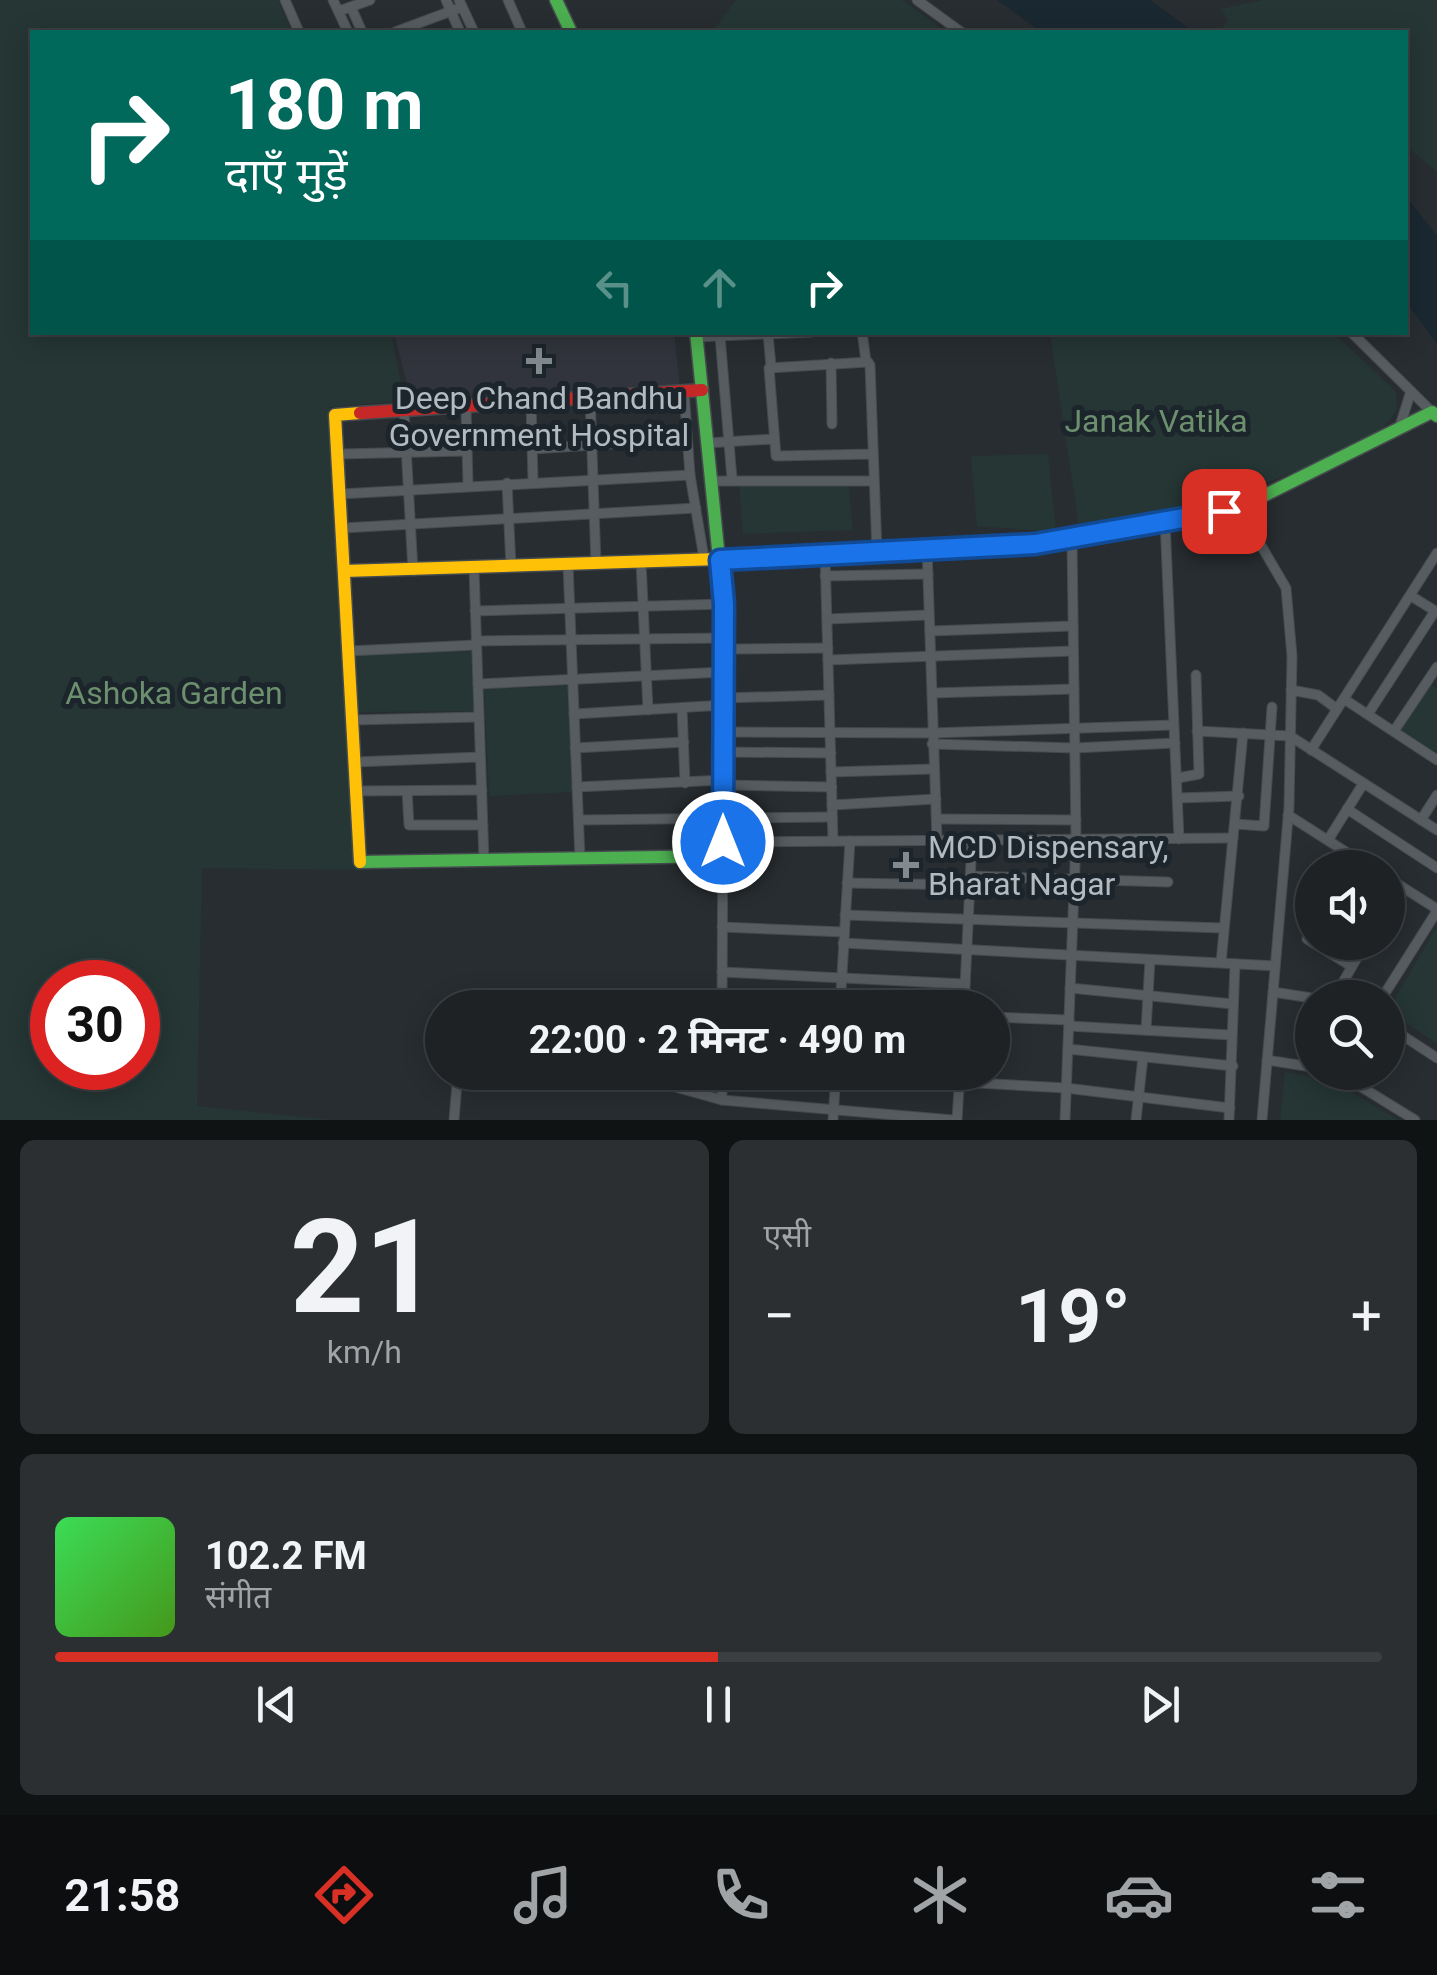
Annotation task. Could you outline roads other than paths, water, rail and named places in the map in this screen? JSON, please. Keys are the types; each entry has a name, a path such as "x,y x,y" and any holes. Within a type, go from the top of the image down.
{"street":[{"path":"285,0 298,30"},
{"path":"333,0 347,30"},
{"path":"339,12 370,0"},
{"path":"508,0 521,30"},
{"path":"556,0 569,30"},
{"path":"917,0 958,30"},
{"path":"412,29 448,5 460,3 473,30"},
{"path":"448,5 459,30"},
{"path":"351,7 361,30"},
{"path":"722,990 724,604 696,335 744,335"},
{"path":"768,335 779,481"},
{"path":"862,335 870,366 878,552"},
{"path":"344,571 511,568 927,550 1072,539 1239,508 1434,414 1354,335"},
{"path":"720,336 732,479"},
{"path":"771,366 866,361"},
{"path":"830,363 832,424"},
{"path":"702,390 336,413 360,862 580,859 833,841 1232,838"},
{"path":"684,391 690,476 704,558"},
{"path":"1400,429 1411,391"},
{"path":"590,396 596,564"},
{"path":"530,402 533,481"},
{"path":"466,406 468,485"},
{"path":"404,410 413,571"},
{"path":"708,442 774,438"},
{"path":"532,449 686,439"},
{"path":"339,454 467,451"},
{"path":"778,457 872,454"},
{"path":"340,494 533,481 690,476"},
{"path":"712,481 874,481"},
{"path":"506,483 511,568"},
{"path":"342,528 696,508"},
{"path":"1239,508 1286,588 1291,690 1288,815 1262,1120"},
{"path":"1165,521 1179,839"},
{"path":"1065,1120 1076,839 1072,539"},
{"path":"927,550 938,840"},
{"path":"1310,750 1411,596 1432,573 1437,553"},
{"path":"825,554 833,841"},
{"path":"641,562 648,710"},
{"path":"568,565 580,859"},
{"path":"474,569 484,861"},
{"path":"825,576 928,574"},
{"path":"1368,714 1436,611 1411,596"},
{"path":"475,611 724,604"},
{"path":"826,619 930,614"},
{"path":"930,631 1073,626"},
{"path":"348,651 571,639 647,642 724,638"},
{"path":"737,649 931,657 1073,651"},
{"path":"1394,732 1433,681 1437,667"},
{"path":"478,684 724,672"},
{"path":"1178,778 1199,774 1196,675"},
{"path":"932,693 1074,689"},
{"path":"1291,690 1318,695 1338,709"},
{"path":"574,714 829,696"},
{"path":"1344,698 1437,760"},
{"path":"682,708 685,783"},
{"path":"1235,824 1264,826 1272,708"},
{"path":"352,720 479,717"},
{"path":"724,732 932,733 1173,725"},
{"path":"1197,731 1290,736 1437,830"},
{"path":"1221,963 1244,732"},
{"path":"575,748 684,742"},
{"path":"932,744 1075,748 1174,743"},
{"path":"723,752 831,753"},
{"path":"355,762 480,757"},
{"path":"831,772 934,769"},
{"path":"578,787 685,783 832,787"},
{"path":"1328,840 1363,784"},
{"path":"356,792 482,790"},
{"path":"407,791 409,825 483,826"},
{"path":"1421,820 1437,795"},
{"path":"1178,798 1239,796"},
{"path":"579,820 832,811 936,800"},
{"path":"1347,810 1437,868"},
{"path":"1288,815 1343,850"},
{"path":"937,820 1076,820"},
{"path":"965,990 972,840"},
{"path":"841,990 850,841"},
{"path":"847,883 1168,882"},
{"path":"1393,980 1437,910 1405,889"},
{"path":"845,915 1223,928"},
{"path":"722,927 844,932"},
{"path":"844,943 1275,966"},
{"path":"1146,1030 1150,960"},
{"path":"1341,960 1351,966"},
{"path":"1344,980 1355,960"},
{"path":"1229,1120 1234,964"},
{"path":"722,972 965,984"},
{"path":"1070,988 1233,1004"},
{"path":"1273,992 1295,995"},
{"path":"1010,1018 1231,1036"},
{"path":"1405,1037 1437,1058"},
{"path":"1068,1049 1232,1066"},
{"path":"1136,1120 1142,1057"},
{"path":"1267,1060 1295,1064"},
{"path":"1010,1082 1230,1108"},
{"path":"454,1120 456,1090"},
{"path":"686,1090 722,1100 833,1115 955,1120 958,1090"},
{"path":"722,1090 722,1100"},
{"path":"833,1115 835,1090"},
{"path":"1366,1090 1415,1120"}],"water":[{"path":"997,0 1150,0 1191,30 1038,30"},
{"path":"1408,199 1437,236 1437,344 1408,305"}],"place":[{"name":"Deep Chand Bandhu Government Hospital","path":"539,361"},
{"name":"MCD Dispensary, Bharat Nagar","path":"906,865"}],"park label":[{"name":"Janak Vatika","path":"1156,421"},
{"name":"Ashoka Garden","path":"174,693"}]}
